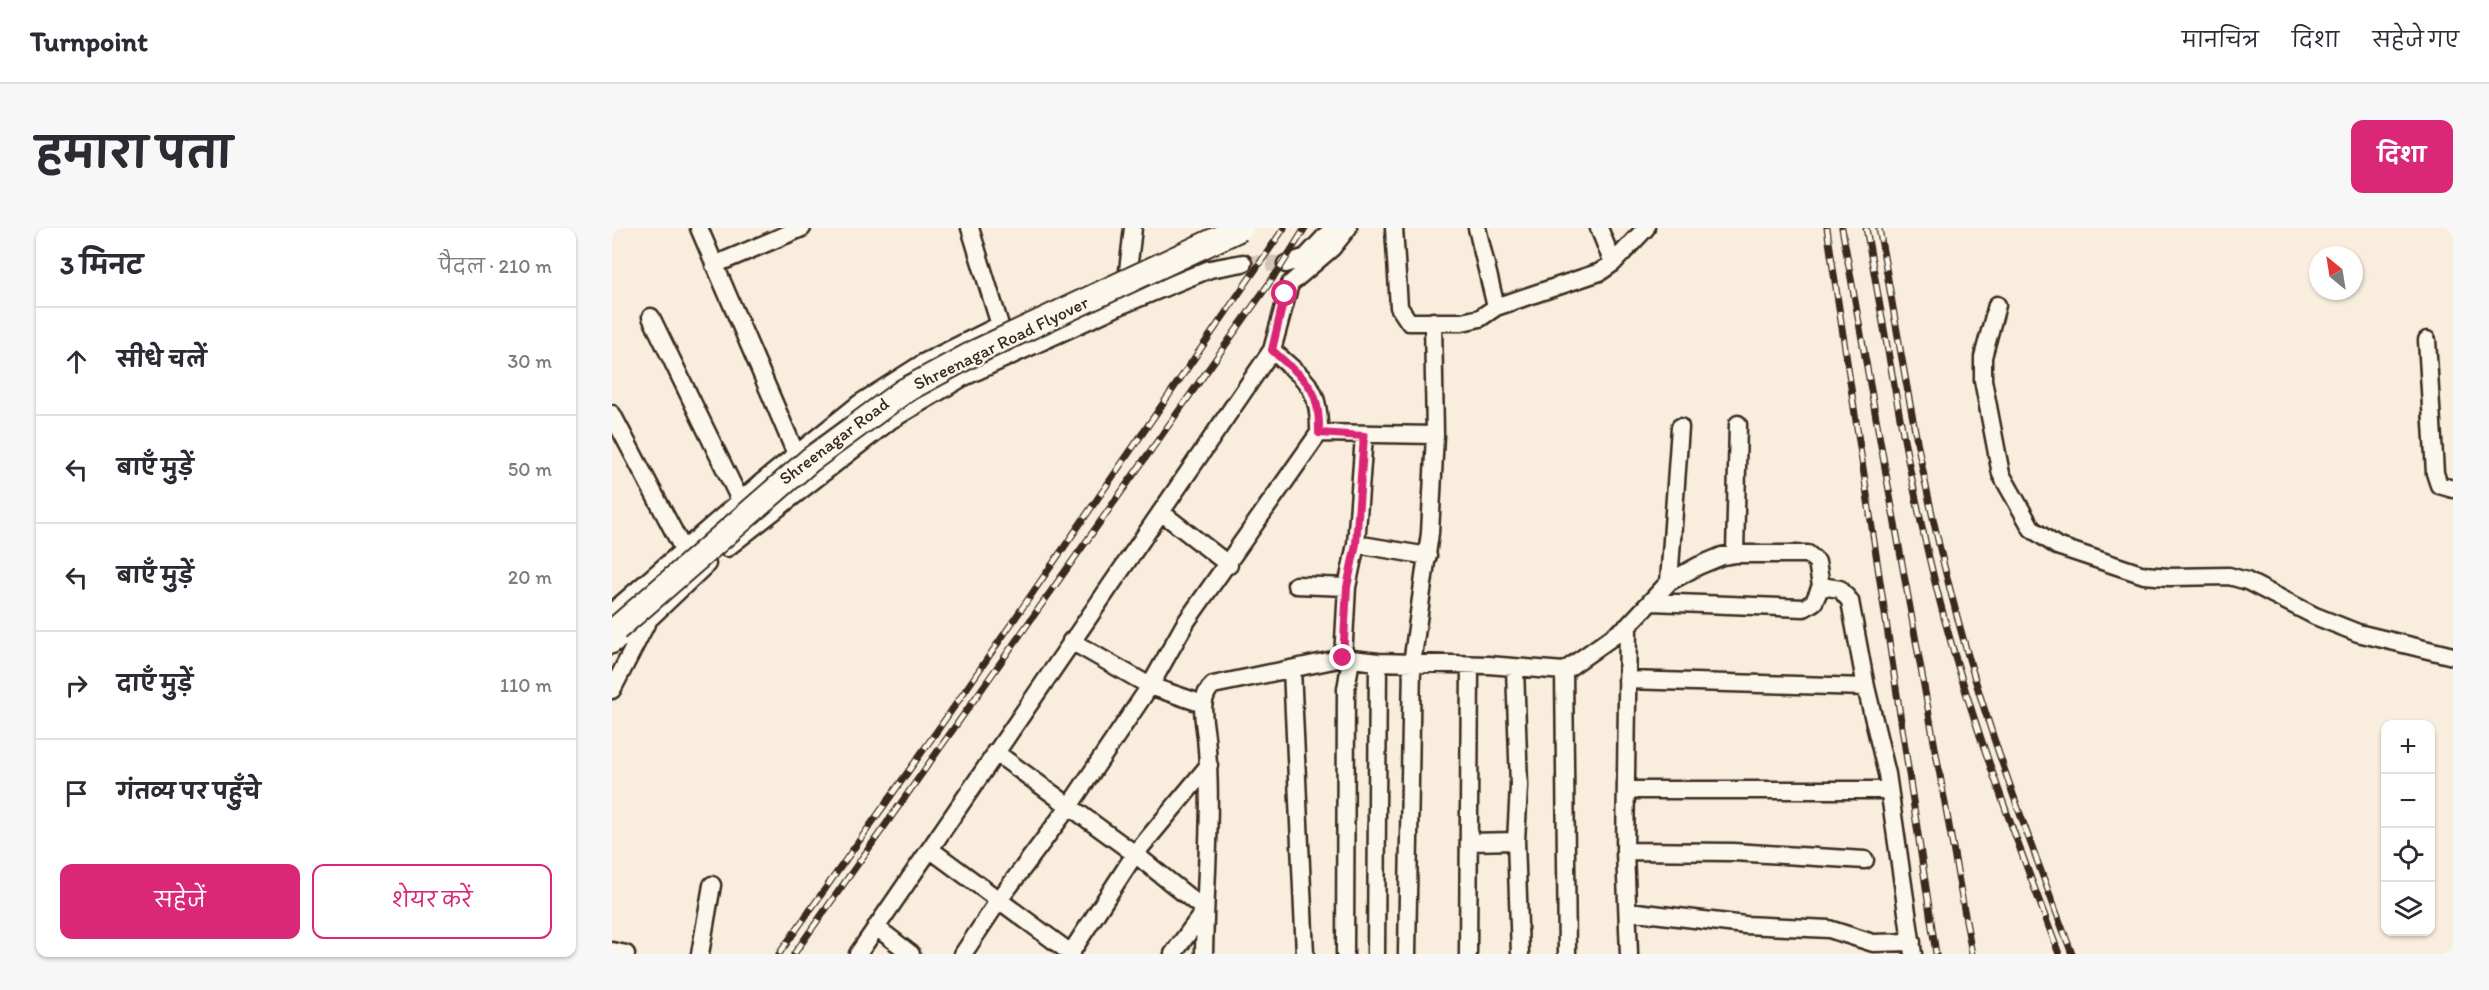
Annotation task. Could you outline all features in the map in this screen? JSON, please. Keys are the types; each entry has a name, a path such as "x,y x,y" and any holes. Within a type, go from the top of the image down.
{"highway":[{"name":"Shreenagar Road Flyover","path":"613,629 810,460 904,391 976,352 1241,228"}],"street":[{"path":"699,228 796,454"},
{"path":"714,265 802,228"},
{"path":"970,228 1009,356"},
{"path":"1124,304 1133,228"},
{"path":"1286,264 1306,257 1333,228"},
{"path":"858,954 1272,350 1290,284 1332,248 1348,228"},
{"path":"1394,228 1399,307 1409,322 1462,322 1480,318 1496,307 1600,272 1613,263 1646,228"},
{"path":"1477,228 1496,307"},
{"path":"1599,228 1613,263"},
{"name":"Shreenagar Road","path":"613,629 646,622 713,559 891,420 962,378 1124,304 1210,269 1243,263"},
{"path":"1997,305 1983,357 1983,380 2001,474 2032,530 2058,546 2144,575 2229,576 2247,580 2315,616 2358,633 2453,656"},
{"path":"651,317 740,500"},
{"path":"1407,954 1412,664 1428,556 1435,435 1433,321"},
{"path":"613,629 683,549 796,454 893,380 1000,325"},
{"path":"2427,340 2435,473 2439,485 2453,489"},
{"path":"963,954 999,900 1070,805 1150,686 1186,622 1319,433 1320,410 1314,390 1272,350"},
{"path":"612,414 683,549"},
{"path":"1735,554 1738,424"},
{"path":"1669,582 1680,427"},
{"path":"1319,433 1364,436 1435,435"},
{"path":"1345,954 1347,587 1356,544 1364,436"},
{"path":"1162,513 1228,565"},
{"path":"1356,544 1428,556"},
{"path":"1204,954 1209,765 1203,704 1207,690 1221,682 1347,658 1378,663 1470,665 1564,671 1628,626 1669,582 1722,556 1735,554 1812,555 1817,562 1821,586 1814,602 1804,608 1651,602"},
{"path":"1296,585 1347,587"},
{"path":"1628,911 1745,925 1829,929 1873,943 1912,948 1889,790 1850,601 1840,589 1821,586"},
{"path":"612,690 646,622"},
{"path":"1628,626 1625,851 1629,954"},
{"path":"1071,641 1150,686 1203,704"},
{"path":"1376,954 1378,663"},
{"path":"1468,954 1470,665"},
{"path":"1515,668 1518,786 1516,841 1520,954"},
{"path":"1292,669 1305,954"},
{"path":"1564,671 1567,954"},
{"path":"1627,680 1866,687"},
{"path":"995,752 1135,854 1204,910"},
{"path":"931,850 1071,954 1135,854 1209,765"},
{"path":"1627,790 1889,790"},
{"path":"1469,842 1516,841"},
{"path":"1625,851 1733,852 1865,860"},
{"path":"700,954 712,885"},
{"path":"1173,954 1204,910"},
{"path":"876,927 911,954"},
{"path":"612,951 626,954"}],"tunnel":[{"path":"1243,263 1286,264"}],"railway":[{"path":"779,954 956,704 1284,228"},
{"path":"794,954 1280,268 1305,228"},
{"path":"1827,228 1936,954"},
{"path":"1842,228 1972,954"},
{"path":"1866,228 1909,463 1940,602 1980,736 2059,954"},
{"path":"1879,228 1921,460 1964,643 1992,733 2072,954"}],"route":[{"path":"1285,294 1272,350 1314,390 1320,410 1319,433 1364,436 1356,544 1347,587 1343,658"}]}
